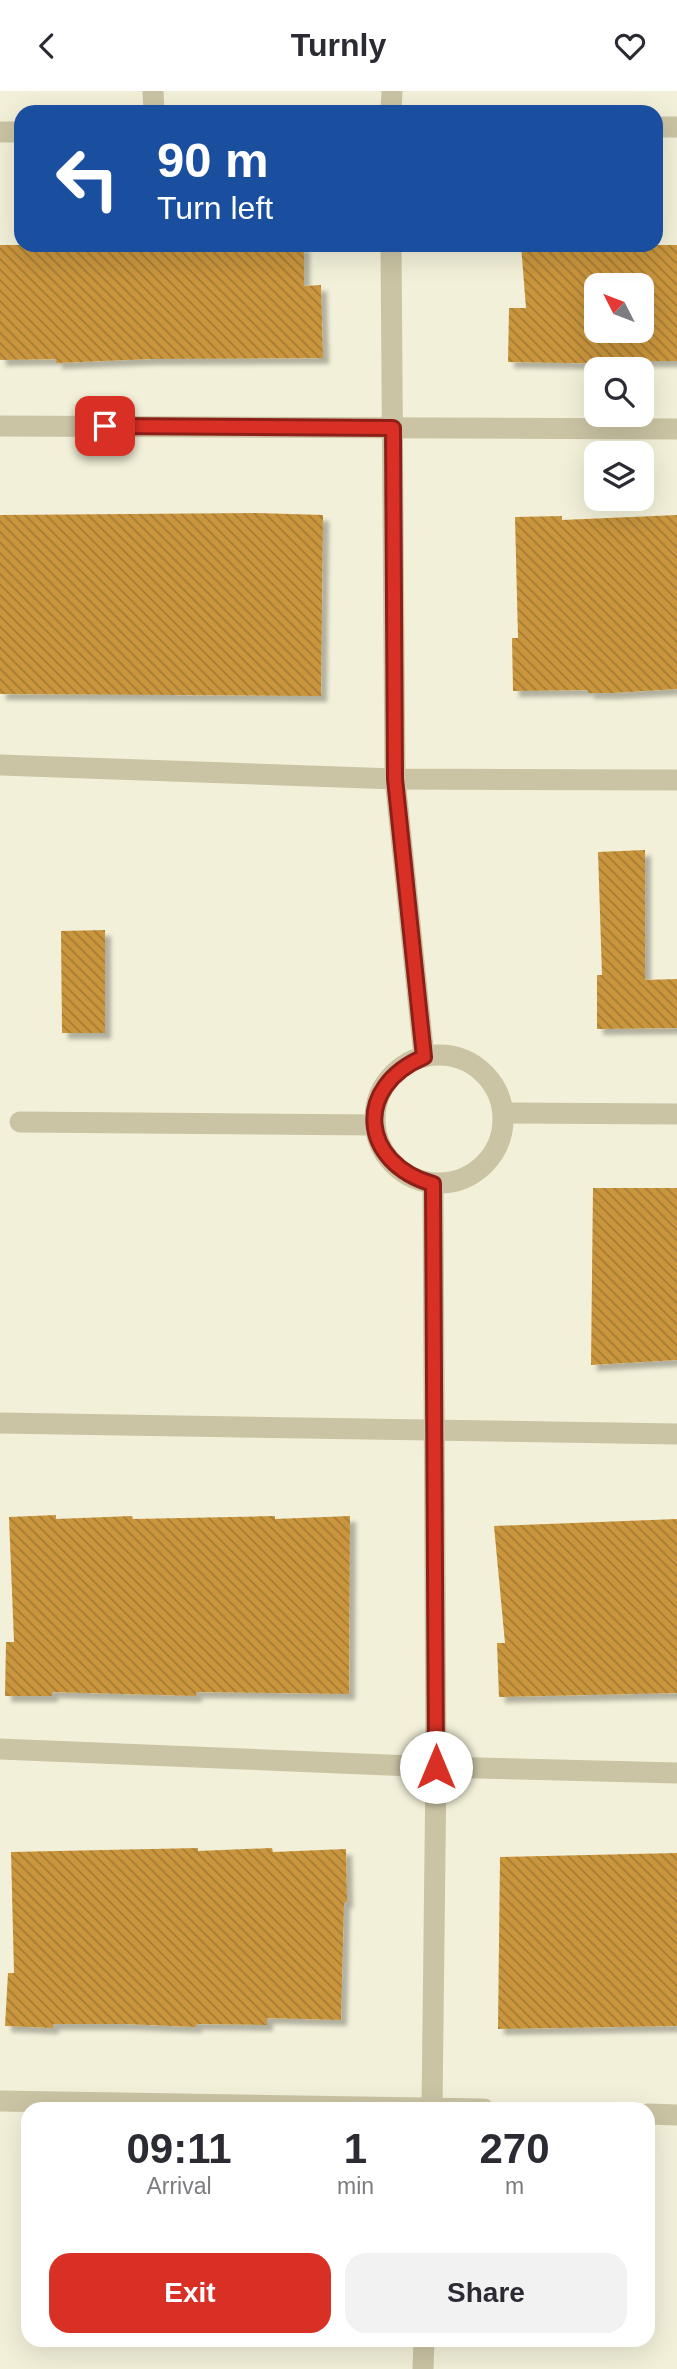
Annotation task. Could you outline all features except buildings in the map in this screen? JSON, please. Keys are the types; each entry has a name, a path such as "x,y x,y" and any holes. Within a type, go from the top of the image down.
{"street":[{"path":"391,252 395,779 424,1057"},
{"path":"0,426 677,429"},
{"path":"0,765 395,779 677,780"},
{"path":"444,1054 467,1061 486,1075 499,1093 505,1113 502,1137 476,1173 455,1182 433,1184 412,1178 393,1165 380,1147 375,1125 378,1102 387,1082 404,1065 424,1057 444,1054"},
{"path":"505,1113 677,1114"},
{"path":"20,1122 375,1125"},
{"path":"432,2102 436,1767 433,1184"},
{"path":"0,1423 677,1434"},
{"path":"0,1749 436,1767 677,1773"},
{"path":"0,2101 62,2102"},
{"path":"655,2115 677,2116"},
{"path":"423,2369 424,2347"}],"route":[{"path":"105,426 393,428 395,779 424,1057 404,1065 387,1082 378,1102 375,1125 380,1147 393,1165 412,1178 433,1184 436,1767"}]}
